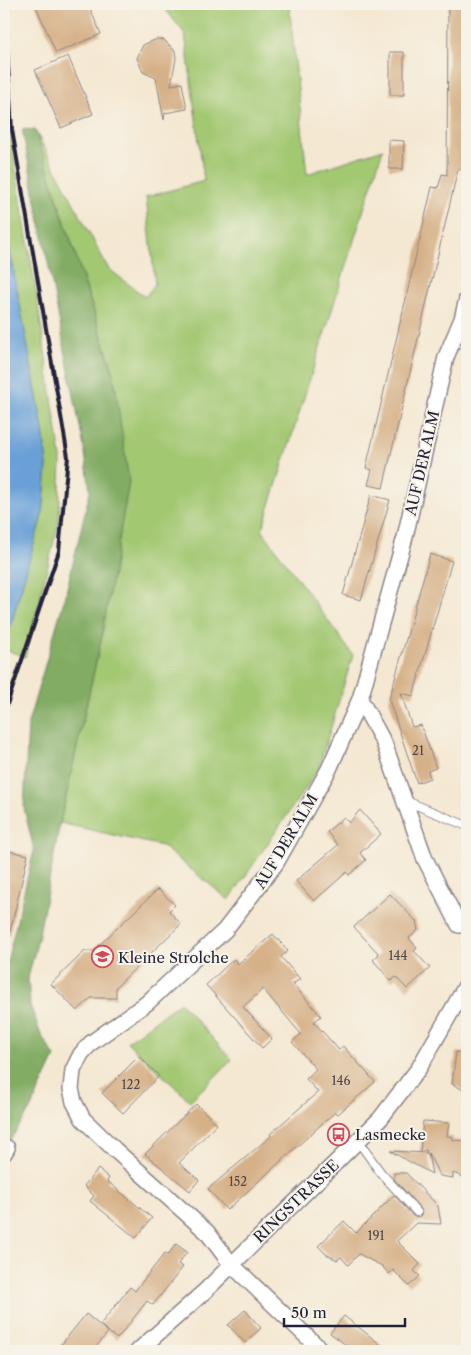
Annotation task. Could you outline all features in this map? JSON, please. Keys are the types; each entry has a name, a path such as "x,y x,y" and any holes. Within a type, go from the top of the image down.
{"street":[{"name":"AUF DER ALM","path":"322,1351 231,1264 207,1232 114,1150 83,1118 73,1096 73,1070 81,1054 90,1043 147,1003 225,930 276,863 329,769 360,699 404,537 446,357 465,323 467,299"},
{"path":"360,699 384,743 425,859 459,925"},
{"name":"RINGSTRASSE","path":"138,1351 231,1264 380,1119 405,1089 467,984"}],"lane":[{"path":"404,800 467,826"},
{"path":"358,1141 380,1172 417,1212"}],"green space":[{"path":"161,4 289,4 307,174 383,149 262,530 353,655 318,770 229,900 162,846 60,823 102,635 113,371 35,130 108,268 145,297 155,284 146,197 204,181 185,34"},
{"path":"4,98 61,458 59,521 25,657 4,649 43,512 47,466 43,429 4,219"},
{"path":"22,129 35,130 113,371 129,482 102,635 60,823 38,939 28,978 30,1005 41,1035 55,1057 30,1110 4,1149 4,974 34,850 24,808 28,723 65,597 90,491 85,453"},
{"path":"4,429 10,468 4,492"},
{"path":"180,1002 232,1060 190,1101 127,1042"}],"water":[{"path":"4,219 43,429 47,466 43,512 4,649 4,492 10,468 4,429"}],"building":[{"path":"35,4 88,4 101,34 56,53"},
{"path":"448,4 467,4 466,169 458,169 383,488 368,485 372,470 366,468 432,187 438,188 442,174 447,175"},
{"path":"157,39 164,40 175,51 176,58 171,85 182,83 187,109 165,113 164,120 156,78 143,72 137,58 143,45"},
{"path":"390,52 404,52 404,95 390,95"},
{"path":"68,56 93,114 61,128 35,70"},
{"path":"389,140 404,141 403,169 389,169"},
{"path":"371,495 390,500 361,600 343,595"},
{"path":"430,554 452,561 413,696 401,693 412,727 421,725 436,768 428,771 430,778 417,783 389,700"},
{"path":"360,810 381,834 360,853 366,860 349,875 347,872 314,901 296,881 338,845 327,832 344,817 349,823"},
{"path":"4,850 28,855 9,936 4,936"},
{"path":"158,889 175,905 169,911 181,924 116,987 116,998 91,998 77,1011 51,984 85,951 93,951"},
{"path":"390,894 416,921 418,930 409,938 417,948 414,951 430,968 407,989 396,977 391,981 373,960 379,954 354,927"},
{"path":"273,934 288,951 281,957 300,979 293,984 321,1016 314,1022 339,1050 343,1046 375,1082 338,1114 335,1112 227,1210 208,1189 271,1136 270,1134 318,1092 306,1079 316,1069 292,1042 301,1034 263,989 243,1007 272,1039 262,1048 206,985 234,959 238,964"},
{"path":"456,1052 467,1053 467,1092 452,1084"},
{"path":"139,1056 159,1076 123,1113 102,1093"},
{"path":"196,1104 217,1124 179,1163 199,1180 190,1191 145,1154"},
{"path":"423,1121 449,1123 447,1136 453,1137 453,1140 467,1141 466,1178 453,1173 453,1178 440,1176 428,1153 432,1174 390,1151 427,1153 426,1150 420,1152"},
{"path":"98,1169 109,1178 107,1181 152,1218 136,1238 90,1201 94,1196 84,1186"},
{"path":"394,1173 406,1173 438,1206 441,1224 416,1223 397,1241 420,1264 414,1271 420,1276 409,1286 393,1270 389,1274 382,1266 359,1254 348,1265 341,1257 337,1260 326,1254 318,1246 344,1221 356,1233 394,1195 413,1216 421,1216 421,1209 394,1179"},
{"path":"176,1244 187,1252 178,1264 183,1267 153,1305 147,1301 117,1339 100,1325 130,1287 135,1291 165,1253 168,1255"},
{"path":"245,1310 261,1328 245,1343 228,1325"},
{"path":"86,1314 108,1332 93,1351 56,1351"},
{"path":"344,1316 389,1351 354,1351 330,1333"}],"railway":[{"path":"4,4 12,130 68,457 59,551 4,713"}],"place":[{"name":"Kleine Strolche","path":"102,957"},
{"name":"Lasmecke","path":"339,1134"}]}
